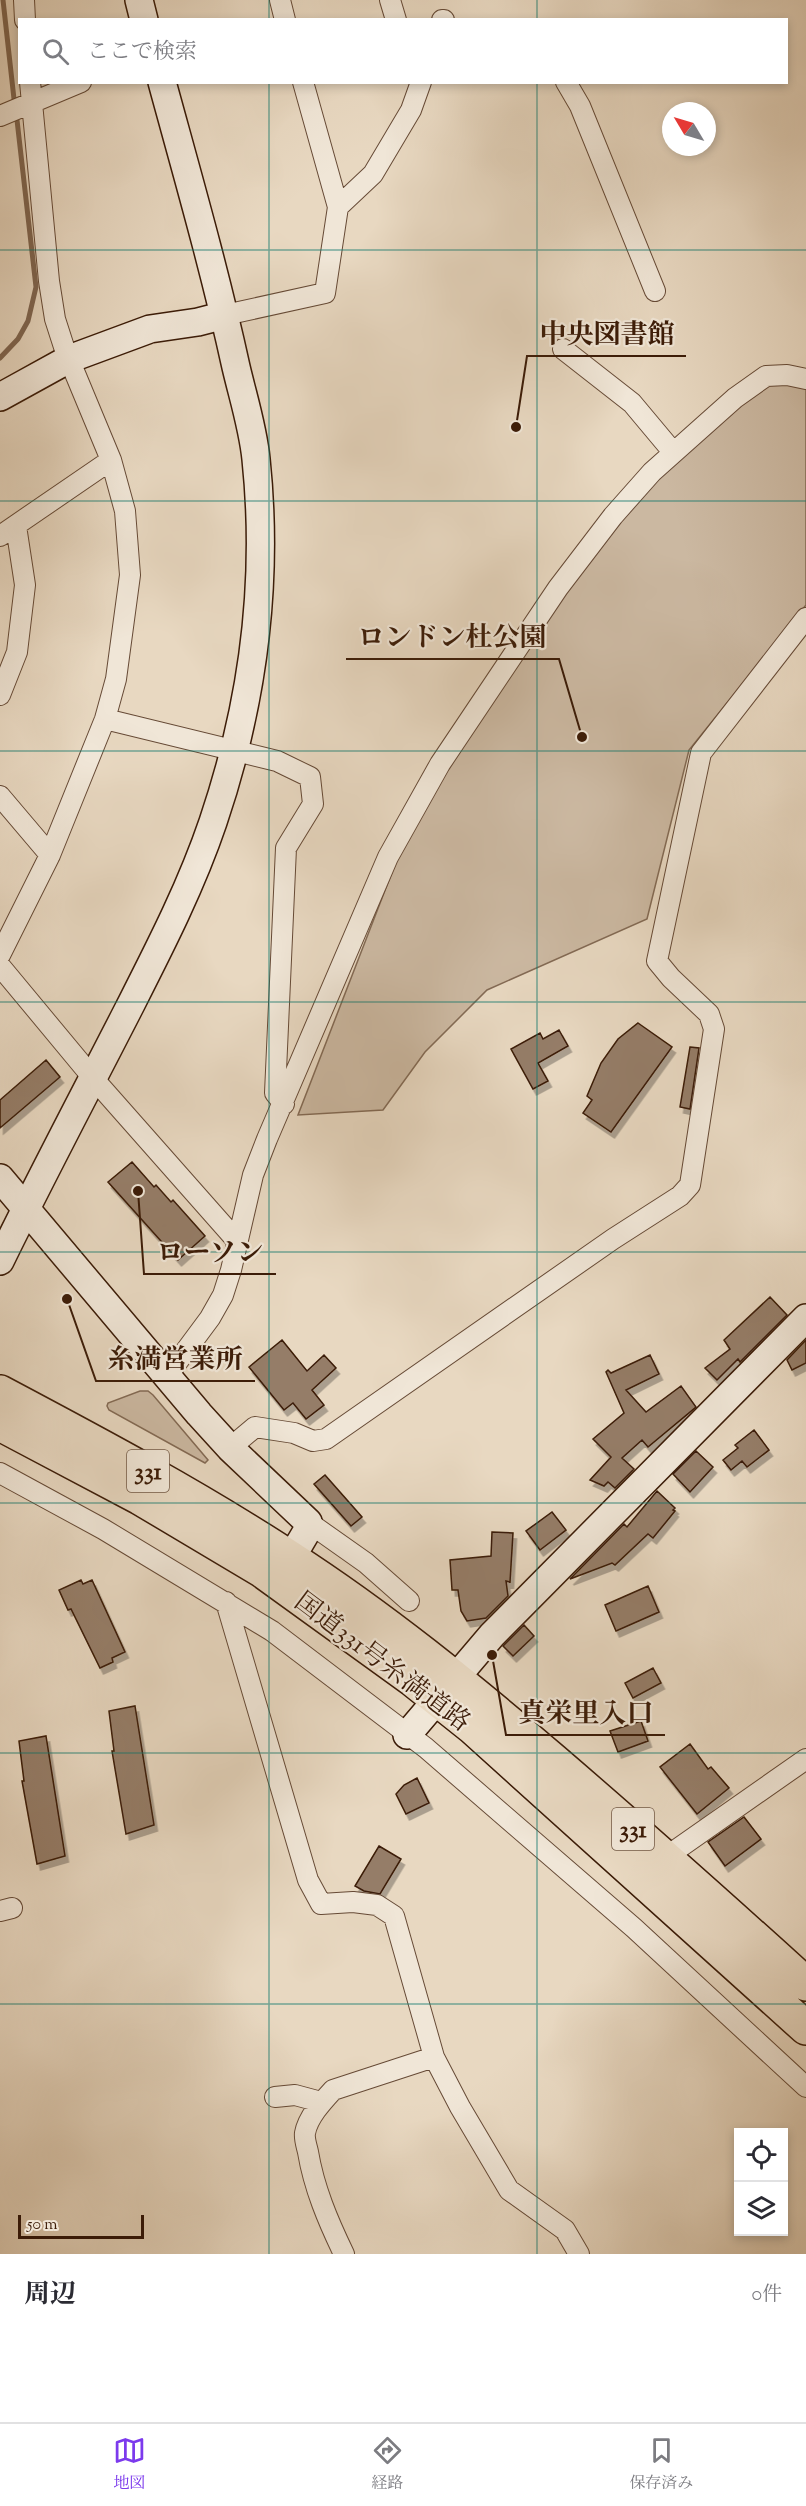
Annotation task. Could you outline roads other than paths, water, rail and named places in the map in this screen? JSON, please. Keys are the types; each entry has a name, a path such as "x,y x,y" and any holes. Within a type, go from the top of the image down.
{"highway":[{"name":"国道331号糸満道路","path":"0,1392 150,1472 291,1558 447,1689 666,1857 806,1984"},
{"name":"国道331号糸満道路","path":"0,1424 140,1498 261,1570 447,1689 806,2028"}],"street":[{"path":"24,0 26,18"},
{"path":"139,0 144,18"},
{"path":"280,0 284,18"},
{"path":"390,0 395,18"},
{"path":"0,955 50,855 105,719 116,679 130,575 125,512 111,460 55,319 49,281 30,84"},
{"path":"0,116 76,84"},
{"path":"0,1261 154,958 191,878 212,824 234,751 247,697 255,644 262,546 256,455 225,315 163,84"},
{"path":"0,397 69,359 150,328 198,322 324,293 338,207 304,84"},
{"path":"567,84 580,106 656,291"},
{"path":"338,207 374,174 411,110 417,86"},
{"path":"562,349 632,403 673,453"},
{"path":"167,1376 210,1318 223,1295 253,1175 388,857 440,764 558,588 613,516 652,472 735,398 766,376 787,375 806,379"},
{"path":"0,695 17,652 25,585 8,531 111,460"},
{"path":"230,1448 255,1427 294,1433 313,1441 326,1439 603,1245 680,1196 690,1185 714,1029 709,1014 671,978 657,961 701,753 806,618"},
{"path":"105,719 277,761 310,777 313,804 286,848 275,1093 284,1104"},
{"path":"0,796 50,855"},
{"path":"0,966 93,1078 237,1241"},
{"path":"0,1178 230,1448 308,1522 366,1563 409,1601"},
{"path":"407,1735 492,1635 806,1318"},
{"path":"0,1473 103,1529 272,1631 426,1748 634,1928 806,2087"},
{"path":"291,1558 306,1531 308,1522"},
{"path":"226,1602 308,1880 321,1904 353,1902 377,1905 394,1916 434,2057 509,2190 565,2230 579,2254"},
{"path":"666,1857 806,1759"},
{"path":"344,2254 320,2199 311,2170 305,2134 321,2102 333,2091 434,2057"},
{"path":"275,2097 295,2095 321,2102"}],"waterway":[{"path":"3,0 14,99"},
{"path":"0,358 18,339 28,321 36,287 17,120"}],"place":[{"name":"中央図書館","path":"516,427"},
{"name":"ロンドン杜公園","path":"582,737"},
{"name":"ローソン","path":"138,1191"},
{"name":"糸満営業所","path":"67,1299"},
{"name":"真栄里入口","path":"492,1655"}]}
